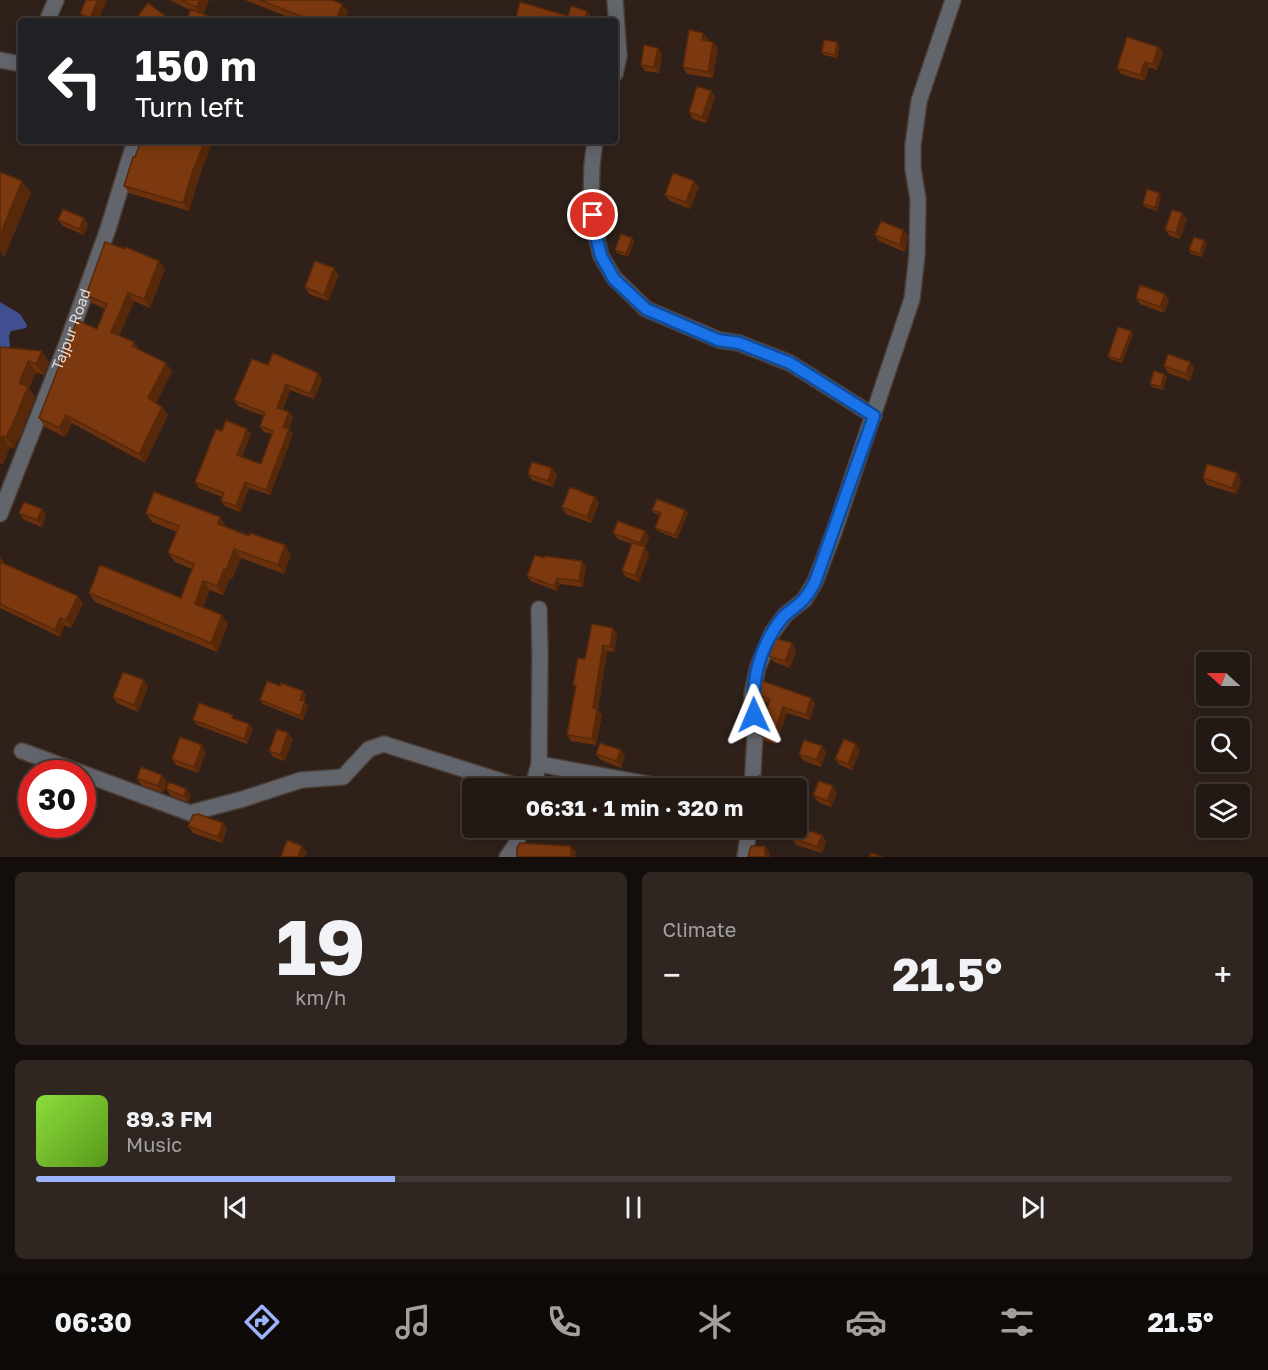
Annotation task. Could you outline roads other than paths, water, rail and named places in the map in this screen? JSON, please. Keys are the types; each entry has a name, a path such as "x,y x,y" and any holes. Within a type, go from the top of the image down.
{"street":[{"path":"48,18 56,0"},
{"path":"615,0 616,18"},
{"path":"753,778 755,736 752,694 758,667 772,633 785,615 804,600 815,582 874,416 915,281 918,199 913,169 913,145 918,101 953,0"},
{"path":"618,42 618,60"},
{"path":"0,60 18,63"},
{"name":"Tajpur Road","path":"0,514 64,353 108,229 134,144"},
{"path":"596,144 592,165 591,200 595,232 601,256 614,279 646,309 718,340 739,343 790,363 874,416"},
{"path":"535,778 539,764 539,609"},
{"path":"22,751 190,813 301,780 343,777 369,749 384,744 491,778"},
{"path":"539,764 615,778"},
{"path":"507,857 518,838"},
{"path":"745,857 748,838"}],"water":[{"path":"0,302 20,314 27,325 26,328 11,331 10,347 0,355"}]}
